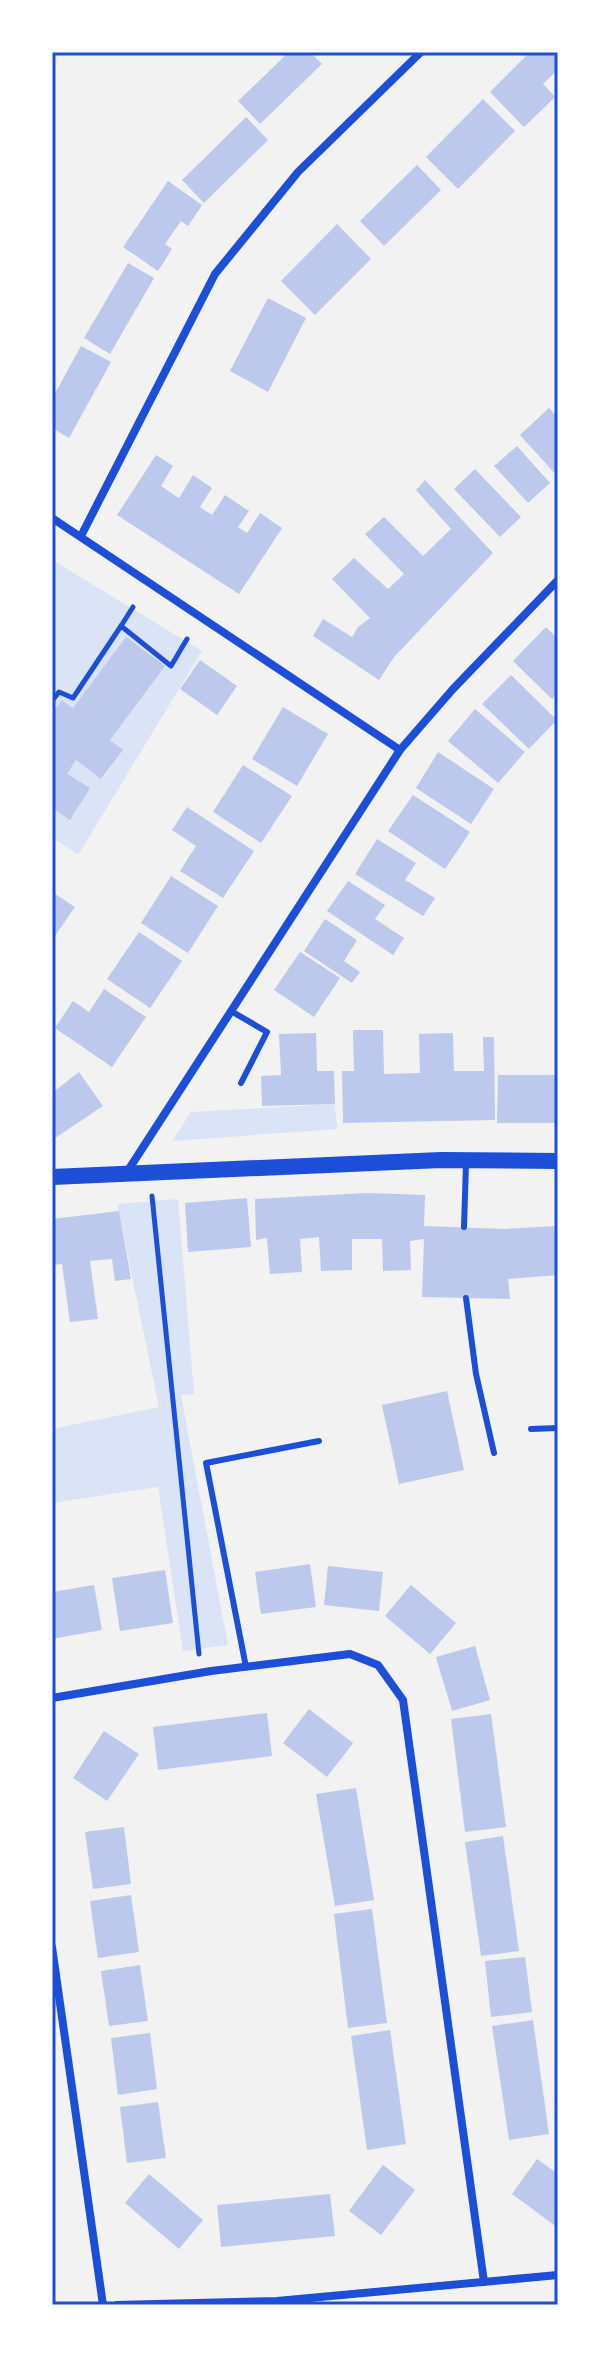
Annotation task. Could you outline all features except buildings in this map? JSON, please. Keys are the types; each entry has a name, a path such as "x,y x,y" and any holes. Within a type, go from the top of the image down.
{"main road":[{"path":"52,1177 466,1160 558,1161"}],"street":[{"path":"81,536 215,274 298,172 421,52"},
{"path":"52,518 400,750"},
{"path":"127,1172 400,750 453,689 558,580"},
{"path":"52,1698 350,1654 378,1665 403,1700 484,2282"},
{"path":"52,1947 103,2305"},
{"path":"117,2305 277,2301 558,2275"}],"lane":[{"path":"231,1011 267,1032 241,1083"},
{"path":"464,1227 466,1160"},
{"path":"466,1298 476,1374 494,1453"},
{"path":"531,1429 558,1428"},
{"path":"246,1667 206,1463 319,1441"}],"path":[{"path":"52,701 59,692 73,698 133,607"},
{"path":"121,626 171,666 187,639"},
{"path":"152,1196 199,1655"}],"shaded area":[{"path":"54,561 202,651 78,855 52,837 52,808 70,819 67,774 76,760 102,779 123,750 110,740 164,666 73,708 62,700 52,712"},
{"path":"335,1104 337,1129 172,1141 191,1112"},
{"path":"178,1199 194,1394 181,1395 228,1645 183,1651 158,1487 52,1503 52,1429 159,1407 117,1204"}]}
